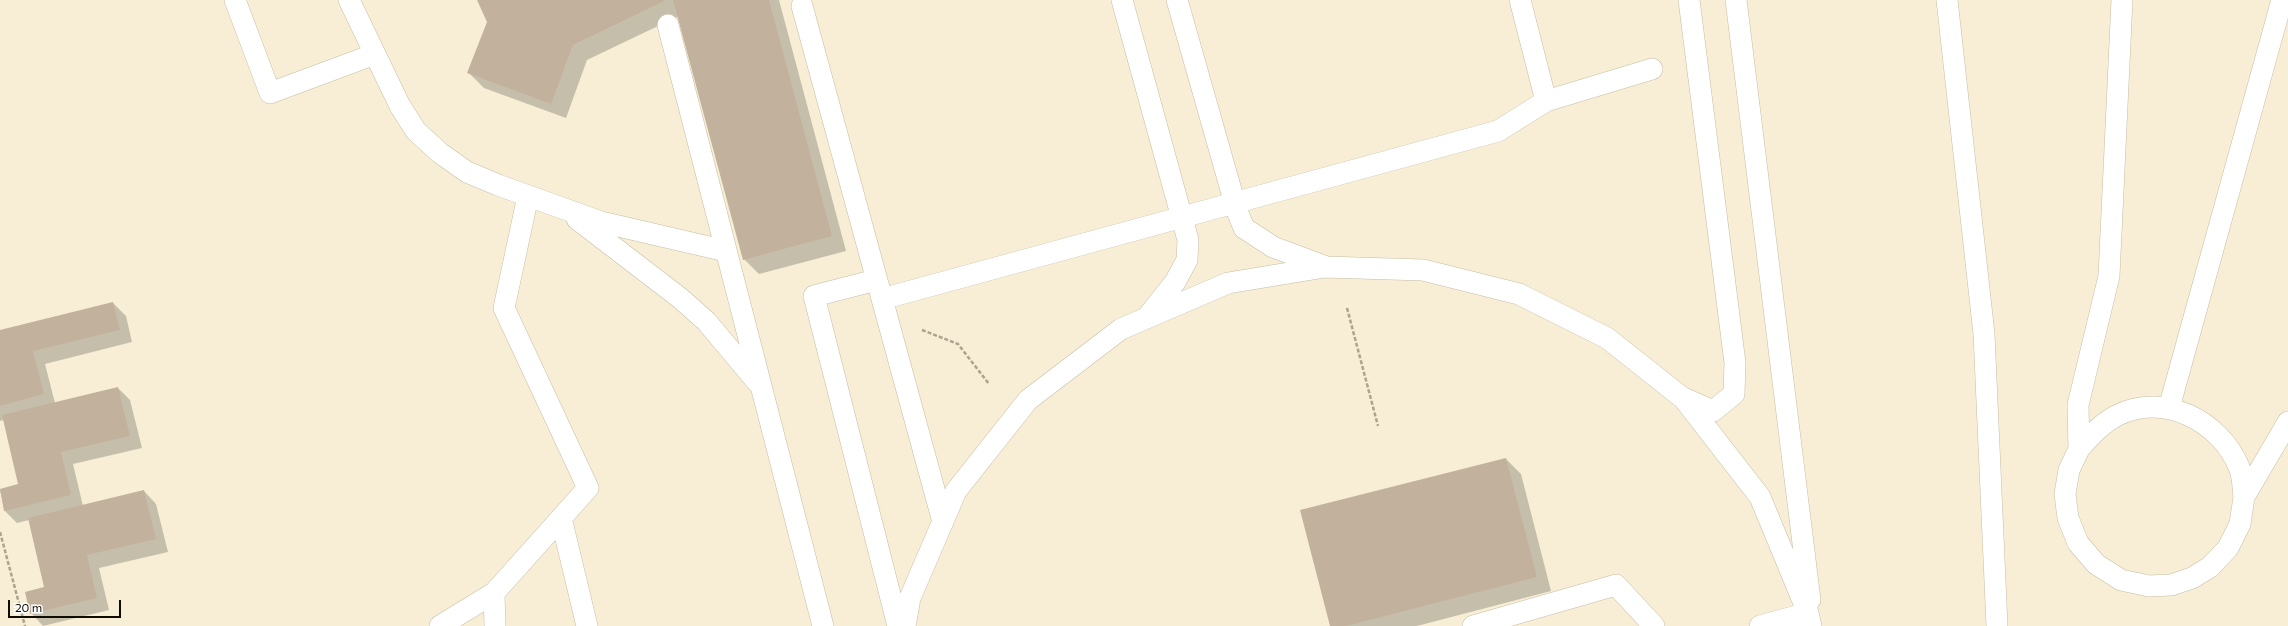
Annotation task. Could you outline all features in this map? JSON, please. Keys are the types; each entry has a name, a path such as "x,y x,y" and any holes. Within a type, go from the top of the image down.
{"lane":[{"path":"235,0 270,93 375,54"},
{"path":"349,0 400,106 412,124 440,153 467,172 601,222 726,252"},
{"path":"1122,0 1188,240 1187,260 1175,282 1145,318"},
{"path":"1177,0 1235,203 1244,228 1273,247 1325,267"},
{"path":"1520,0 1546,101"},
{"path":"905,626 910,598 956,491 1028,400 1121,329 1228,283 1325,267 1423,270 1519,294 1607,338 1684,398 1713,411 1734,394 1735,363 1689,0"},
{"path":"1736,0 1811,622"},
{"path":"1947,0 1984,334 1997,626"},
{"path":"2079,448 2078,405 2109,276 2122,0"},
{"path":"2169,408 2282,0"},
{"path":"802,6 943,522"},
{"path":"668,25 823,626"},
{"path":"898,626 814,296 879,289 1235,203 1498,130 1546,101 1652,69"},
{"path":"440,626 494,593 588,488 504,308 528,196"},
{"path":"562,208 680,298 706,321 761,387"},
{"path":"1684,398 1760,497 1811,622"},
{"path":"2169,408 2187,414 2203,422 2226,442 2240,468 2244,497 2240,524 2228,548 2210,567 2192,578 2171,585 2149,586 2121,580 2096,564 2078,543 2068,518 2065,494 2069,470 2079,448 2096,430 2116,416 2140,409 2169,408"},
{"path":"2244,497 2288,422"},
{"path":"561,518 587,626"},
{"path":"1473,626 1616,585 1654,626"},
{"path":"494,593 495,626"},
{"path":"1760,626 1811,622"}],"path":[{"path":"1347,308 1378,426"},
{"path":"914,327 958,344 990,384"},
{"path":"0,532 25,626"}],"building":[{"path":"477,0 666,0 573,45 551,104 467,73 487,22"},
{"path":"673,0 769,0 832,236 743,260"},
{"path":"113,302 120,330 33,351 44,394 0,406 0,330"},
{"path":"118,387 130,436 61,452 71,495 4,511 0,489 18,484 2,415"},
{"path":"1506,458 1537,577 1346,626 1330,626 1300,510"},
{"path":"144,490 156,539 87,555 97,598 30,614 25,592 44,587 28,518"}]}
